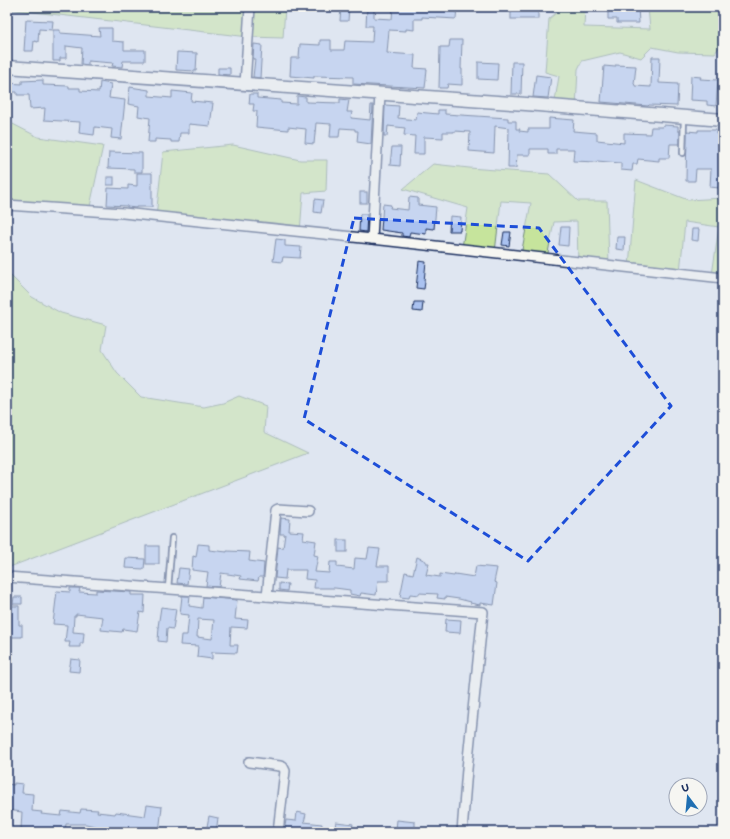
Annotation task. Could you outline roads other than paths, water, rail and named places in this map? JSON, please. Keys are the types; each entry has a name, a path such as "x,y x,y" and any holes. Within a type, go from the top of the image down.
{"street":[{"path":"245,84 250,7"},
{"path":"7,67 723,120"},
{"path":"372,239 380,94"},
{"path":"7,205 123,213 723,278"},
{"path":"267,596 276,510 308,511"},
{"path":"7,577 483,612 462,832"},
{"path":"249,762 280,766 283,767 285,771 278,832"}],"lane":[{"path":"682,153 684,118"},
{"path":"168,589 172,538"}]}
